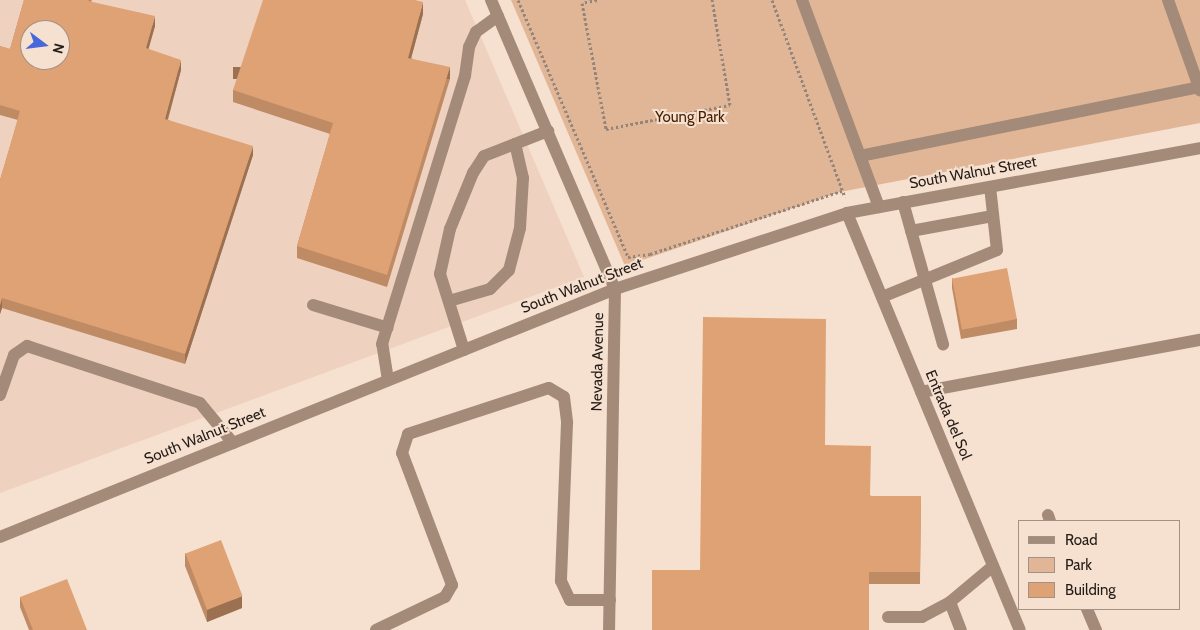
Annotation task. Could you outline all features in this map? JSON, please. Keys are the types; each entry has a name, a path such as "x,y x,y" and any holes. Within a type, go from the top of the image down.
{"street":[{"name":"Nevada Avenue","path":"491,0 615,289 609,630"},
{"path":"802,0 879,207"},
{"path":"860,156 1200,88 1168,0"},
{"path":"388,380 382,344 465,76 469,47 476,32 498,16"},
{"path":"464,350 440,274 450,229 473,173 484,156 548,131"},
{"path":"448,301 490,289 509,270 520,228 523,178 515,144"},
{"name":"South Walnut Street","path":"0,536 615,289 848,212 1200,148"},
{"path":"882,297 997,250 990,186"},
{"path":"903,202 943,344"},
{"name":"Entrada del Sol","path":"848,212 1020,630"},
{"path":"911,231 993,216"},
{"path":"313,305 388,328"},
{"path":"921,392 1200,340"},
{"path":"0,395 14,355 27,346 200,404 233,443"},
{"path":"376,630 445,597 452,585 402,454 408,434 549,388 564,397 567,423 561,581 570,600 610,600"},
{"path":"888,618 922,617 950,602 993,566"},
{"path":"950,602 961,630"},
{"path":"1087,610 1096,630"}],"path":[{"path":"518,0 628,257 650,254 842,191"},
{"path":"597,0 582,3 606,129 730,105 712,0"},
{"path":"772,0 848,212"}],"shaded area":[{"path":"0,0 465,0 584,277 0,493"}],"green space":[{"name":"Young Park","path":"511,0 1200,0 1200,123 840,192 625,266"}],"building":[{"path":"24,0 89,0 155,16 146,48 181,60 165,119 253,146 185,354 2,298 0,305 0,180 20,111 0,105 0,46 10,49"},
{"path":"263,0 415,0 423,2 408,58 450,67 387,275 297,246 333,123 233,90"},
{"path":"1007,268 1017,319 962,330 952,279"},
{"path":"703,317 826,319 825,445 871,446 870,496 921,496 920,572 869,572 869,630 652,630 652,570 700,570"},
{"path":"221,540 243,596 207,610 186,554"},
{"path":"67,579 87,630 33,630 20,597"}]}
